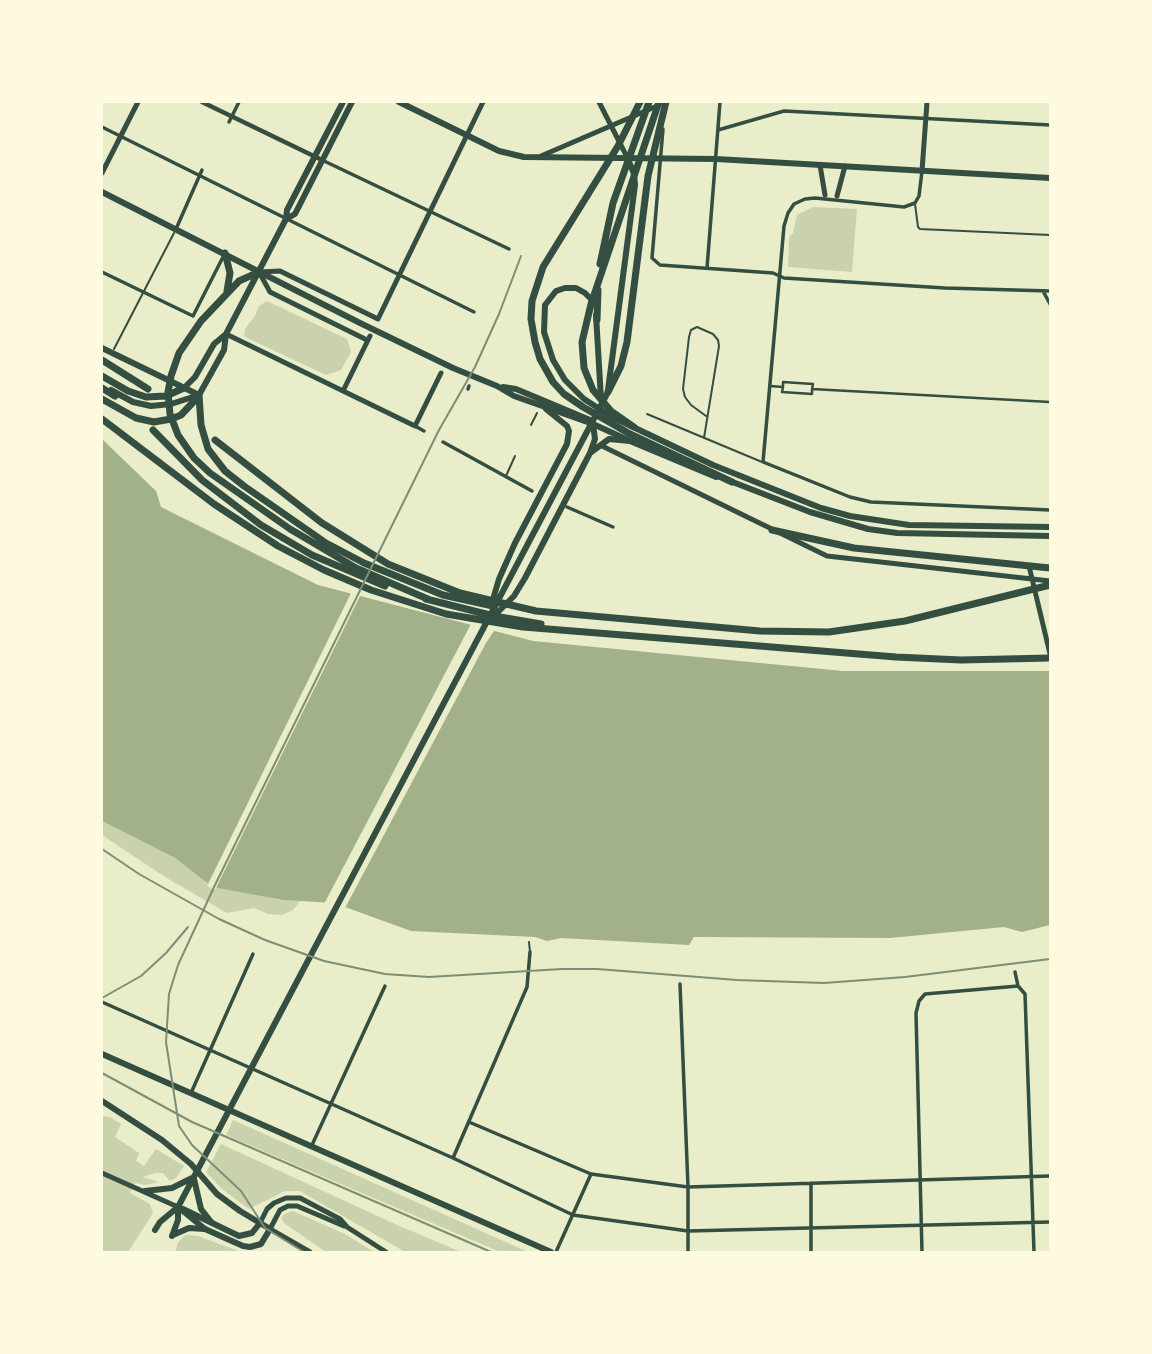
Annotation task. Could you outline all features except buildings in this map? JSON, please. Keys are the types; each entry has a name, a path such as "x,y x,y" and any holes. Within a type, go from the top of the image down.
{"highway":[{"path":"640,102 612,155 543,267 533,301 533,335 545,370 564,394 732,482"},
{"path":"597,320 601,251 608,221 649,102"},
{"path":"634,427 611,417 588,380 583,362 583,335 659,102"},
{"path":"608,392 621,366 626,342 652,156 666,102"},
{"path":"225,253 230,273 225,295"},
{"path":"259,272 243,278 187,338 173,368 168,400 178,435 202,466 254,505 338,559 430,600"},
{"path":"102,360 148,389"},
{"path":"102,376 134,394 146,397 166,396 184,388"},
{"path":"102,386 116,395"},
{"path":"102,399 136,418 154,422 181,415 199,396"},
{"path":"199,396 202,433 208,449 218,464 244,485 326,543 384,572 443,595 483,604 674,624 785,632 849,630 905,621 1051,582"},
{"path":"102,419 245,526 301,559 348,581 408,603 471,619 523,627 918,658 994,660 1051,656"},
{"path":"153,430 202,480 276,534 354,574 430,600 494,616 587,632"},
{"path":"215,440 323,523 388,564 460,593 536,611"},
{"path":"772,530 842,547 1051,568"}],"main road":[{"path":"102,173 138,102"},
{"path":"116,395 151,406 171,404 199,396 224,350 226,334 343,102"},
{"path":"286,219 295,214 352,102"},
{"path":"398,102 512,156 716,159 1051,177"},
{"path":"259,272 280,271 377,320 483,102"},
{"path":"155,1230 160,1222 178,1207 608,392 635,186 634,174 627,157 599,102"},
{"path":"538,157 666,102"},
{"path":"922,171 927,102"},
{"path":"820,165 825,195"},
{"path":"837,196 845,166"},
{"path":"102,192 360,323 514,396 592,425 666,458 810,512 868,529 910,534 1051,536"},
{"path":"259,272 270,292 368,338 343,391"},
{"path":"601,404 594,303 589,296 576,288 565,288 556,292 545,305 544,332 552,360 565,380 584,399 611,417"},
{"path":"184,388 195,377 214,344 226,334"},
{"path":"226,334 415,426 441,373"},
{"path":"102,348 199,396"},
{"path":"486,624 514,596 590,453 595,434 592,425 582,415 516,389 497,386"},
{"path":"486,624 506,563 568,443 567,426 546,409"},
{"path":"634,427 725,469 821,508 850,516 909,525 1051,527"},
{"path":"590,453 609,439 630,441"},
{"path":"600,445 832,557 1051,582"},
{"path":"1016,561 1031,579"},
{"path":"1028,562 1051,656"},
{"path":"102,1054 553,1252"},
{"path":"102,1101 162,1140 191,1164 217,1194 310,1252"},
{"path":"102,1173 244,1236 252,1233 278,1201 296,1198 326,1212 386,1252"},
{"path":"145,1191 174,1188 194,1177"},
{"path":"194,1177 198,1200 212,1223"},
{"path":"178,1207 205,1229 236,1244 250,1247 264,1241 280,1210 294,1206 347,1227"},
{"path":"178,1207 178,1220 172,1237 189,1228 205,1229"}],"street":[{"path":"202,102 509,249"},
{"path":"229,122 239,102"},
{"path":"666,102 652,258 660,265 945,288 1051,291"},
{"path":"707,268 720,102"},
{"path":"718,130 784,111 1051,125"},
{"path":"102,127 474,312"},
{"path":"176,229 202,170"},
{"path":"922,171 919,195 915,203 904,206 804,199 794,204 788,213 784,226 763,462 850,497 871,502 1051,510"},
{"path":"102,272 193,316 225,253"},
{"path":"1042,291 1051,304"},
{"path":"783,382 813,384 812,389 812,394 782,392 783,382"},
{"path":"770,386 783,387"},
{"path":"812,389 1051,402"},
{"path":"415,426 424,431"},
{"path":"443,442 532,491"},
{"path":"567,507 613,527"},
{"path":"453,1158 527,986 530,951"},
{"path":"191,1093 253,954"},
{"path":"1015,972 1018,986 1025,994 1034,1252"},
{"path":"680,984 688,1252"},
{"path":"311,1147 385,986"},
{"path":"922,1252 916,1013 919,1002 925,995 1018,986"},
{"path":"102,1002 453,1158 573,1215 688,1231 1051,1222"},
{"path":"469,1122 591,1174 688,1187 1051,1176"},
{"path":"553,1252 591,1174"},
{"path":"811,1183 811,1252"}],"lane":[{"path":"915,203 920,229 1051,235"},
{"path":"112,353 176,229"},
{"path":"704,438 718,340 713,334 696,327 691,330 689,337 683,389 691,405 706,416"},
{"path":"531,425 537,413"},
{"path":"647,414 763,462"},
{"path":"505,477 515,456"},
{"path":"529,942 530,951"}],"shaded area":[{"path":"813,207 857,209 852,272 788,267 789,237 793,233 797,215"},
{"path":"267,301 347,339 351,352 341,370 326,375 247,338 244,335 245,329 259,306"},
{"path":"102,439 156,491 161,507 318,585 533,641 843,671 1050,671 1050,925 1022,932 1004,927 890,938 694,937 689,945 561,938 547,941 535,937 411,931 334,903 283,900 218,888 206,882 175,858 102,821"},
{"path":"102,821 175,858 206,882 281,900 300,901 293,910 282,915 268,914 254,908 227,913 165,877 102,835"},
{"path":"102,1116 110,1117 121,1124 115,1137 139,1153 136,1161 144,1166 156,1149 184,1166 176,1178 170,1181 163,1173 155,1173 143,1177 159,1182 145,1185 135,1183 130,1193 150,1204 153,1213 128,1252 102,1252"},
{"path":"233,1120 528,1252 500,1252 226,1135"},
{"path":"221,1144 461,1252 405,1252 300,1191 285,1191 249,1209 222,1189 206,1172"},
{"path":"293,1211 345,1234 374,1252 326,1252 284,1223 281,1218 284,1214"},
{"path":"189,1235 241,1252 175,1252 178,1243 184,1236"}],"pier":[{"path":"352,591 361,594 215,890 207,886"},
{"path":"472,622 496,628 344,910 323,906"}],"tram line":[{"path":"304,1252 265,1228 241,1191 192,1145 179,1126 166,1042 169,994 178,965 215,885 439,430 475,367 521,256"},
{"path":"102,998 141,976 166,953 188,927"}],"railway":[{"path":"102,849 139,874 219,919 265,940 324,961 385,974 429,977 597,969 737,980 824,983 905,977 1050,959"},
{"path":"102,1073 192,1122 491,1252"}]}
